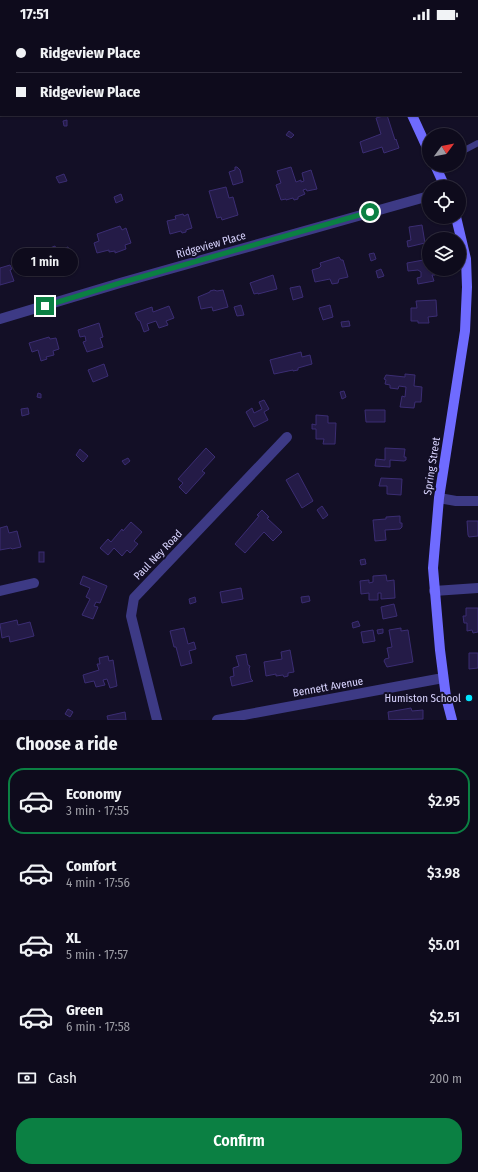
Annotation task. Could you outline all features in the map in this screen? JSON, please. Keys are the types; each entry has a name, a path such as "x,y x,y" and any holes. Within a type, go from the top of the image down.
{"street":[{"path":"412,116 422,137"},
{"name":"Ridgeview Place","path":"0,319 120,283 422,198"},
{"name":"Spring Street","path":"452,720 443,678 434,590 434,554 439,498 467,310 466,259 458,224"},
{"name":"Paul Ney Road","path":"157,720 131,616 134,598 287,437"},
{"path":"439,498 456,501 478,501"},
{"path":"0,591 34,582"},
{"path":"434,590 478,588"},
{"name":"Bennett Avenue","path":"217,720 443,678"}],"lane":[{"path":"466,149 478,143"}],"building":[{"path":"387,116 399,148 384,153 382,147 363,153 360,142 381,134 376,118"},
{"path":"67,120 67,126 64,126 63,121"},
{"path":"289,131 294,135 291,138 286,135"},
{"path":"235,167 240,170 243,182 233,185 229,172 235,170"},
{"path":"291,167 296,182 301,180 301,182 304,181 302,173 311,170 317,189 307,191 306,189 303,190 305,194 298,197 298,199 294,200 293,198 281,200 276,185 281,183 277,171"},
{"path":"64,174 67,181 59,183 56,177"},
{"path":"226,187 229,198 233,197 238,215 222,220 221,217 217,218 209,191"},
{"path":"121,194 123,200 116,203 114,197"},
{"path":"183,214 184,216 188,214 192,228 186,230 186,232 182,233 181,231 170,234 167,221 176,219 175,216"},
{"path":"422,225 422,244 408,247 407,241 411,240 409,227"},
{"path":"120,226 122,230 126,228 131,243 125,245 126,249 115,253 115,251 109,252 109,250 97,253 94,243 99,241 97,234"},
{"path":"55,246 57,251 68,247 70,254 66,257 67,262 58,267 52,268 45,250"},
{"path":"374,253 376,259 371,261 369,254"},
{"path":"339,257 343,260 348,277 339,279 338,283 332,284 330,279 315,282 312,270 319,268 321,266 320,263"},
{"path":"422,260 422,276 432,276 434,281 418,284 417,278 421,277 421,272 418,270 408,271 407,263"},
{"path":"10,265 12,269 10,270 14,281 0,285 0,268"},
{"path":"381,269 384,276 378,278 376,271"},
{"path":"273,275 277,289 254,294 250,283"},
{"path":"300,286 303,297 293,300 290,288"},
{"path":"214,290 223,290 228,307 213,311 212,307 201,309 198,297"},
{"path":"436,300 437,316 428,317 429,323 418,323 418,321 411,321 411,308 417,308 416,301"},
{"path":"241,305 244,315 237,316 234,307"},
{"path":"330,305 333,317 323,320 319,308"},
{"path":"169,306 174,318 166,321 168,325 159,328 156,321 147,324 149,330 144,332 135,313 152,307 153,312"},
{"path":"349,321 350,326 342,327 341,322"},
{"path":"99,323 103,337 100,338 103,347 87,352 83,342 86,341 85,336 80,337 78,330"},
{"path":"49,337 50,339 56,338 59,349 53,351 54,355 46,357 47,359 41,361 38,350 32,352 29,343"},
{"path":"301,352 302,357 310,355 312,364 298,368 298,370 274,374 270,360"},
{"path":"104,364 108,376 93,382 88,370"},
{"path":"405,374 415,375 414,386 422,387 421,402 415,402 414,408 400,407 402,396 405,397 406,387 399,386 398,389 390,388 390,385 385,384 386,380 384,379 386,375 405,377"},
{"path":"344,391 346,397 342,399 340,392"},
{"path":"38,393 41,394 41,398 37,397"},
{"path":"264,400 269,409 264,412 268,420 254,427 246,412 252,408 254,413 262,409 259,402"},
{"path":"28,408 29,414 22,416 21,409"},
{"path":"365,410 385,410 385,422 366,422"},
{"path":"316,415 328,416 328,423 336,423 335,444 323,444 324,439 316,439 316,429 312,429 312,424 316,425"},
{"path":"206,448 215,457 202,471 205,473 186,494 179,487 183,483 178,479"},
{"path":"385,448 405,449 404,457 406,457 406,460 390,460 390,467 375,466 376,459 385,460"},
{"path":"80,449 88,456 83,462 76,455"},
{"path":"128,458 130,461 125,465 122,461"},
{"path":"298,473 313,501 302,508 286,480"},
{"path":"381,478 402,479 401,495 387,494 387,486 379,486"},
{"path":"322,506 328,515 323,519 317,510"},
{"path":"262,510 269,517 267,518 282,532 273,541 264,532 245,553 235,544 259,516 257,515"},
{"path":"400,516 400,523 402,523 402,527 400,529 385,530 386,540 375,541 373,520"},
{"path":"467,521 478,521 478,536 469,537"},
{"path":"131,522 142,532 134,541 138,544 130,553 127,550 122,556 114,548 108,555 100,548 108,539 111,542 122,529 123,531"},
{"path":"7,526 9,533 17,531 21,547 0,550 0,528"},
{"path":"39,552 44,552 44,562 39,562"},
{"path":"365,559 366,564 361,565 360,560"},
{"path":"386,575 387,581 394,580 395,598 381,599 381,593 378,593 378,600 369,600 369,593 361,594 360,581 369,580 369,583 373,582 373,576"},
{"path":"83,576 107,586 100,603 96,602 94,606 98,607 93,619 82,615 90,599 86,597 90,588 80,584"},
{"path":"241,588 243,599 222,603 220,592"},
{"path":"309,596 310,601 302,603 301,597"},
{"path":"195,597 196,602 190,604 189,599"},
{"path":"394,604 397,616 383,619 381,607"},
{"path":"466,608 478,608 478,632 473,633 472,630 467,631 467,623 464,623 463,616 466,616"},
{"path":"17,620 18,625 30,622 34,636 10,642 9,636 2,638 0,624"},
{"path":"358,621 360,626 353,628 352,623"},
{"path":"184,628 188,644 194,642 196,649 189,651 192,663 181,666 170,631"},
{"path":"401,628 401,631 408,630 413,662 387,667 384,661 385,659 389,658 387,648 392,647 389,630"},
{"path":"383,629 383,633 378,634 377,630"},
{"path":"373,630 375,641 363,643 361,632"},
{"path":"290,650 294,672 288,673 288,676 284,677 283,675 276,676 276,674 266,676 264,662 282,659 281,652"},
{"path":"469,653 478,653 478,668 469,669"},
{"path":"246,654 248,665 250,666 249,669 251,679 253,681 232,686 230,677 234,676 233,668 239,666 236,656"},
{"path":"108,656 109,661 113,660 117,686 110,688 107,679 103,680 105,685 96,687 94,681 85,683 83,675 99,670 97,664 100,664 99,658"},
{"path":"411,708 412,711 423,710 423,719 389,720 388,712"},
{"path":"68,709 73,712 70,717 65,714"},
{"path":"125,712 126,720 108,720 107,716"}],"place":[{"name":"Humiston School","path":"469,698"}],"route":[{"path":"45,306 120,283 370,212"}]}
